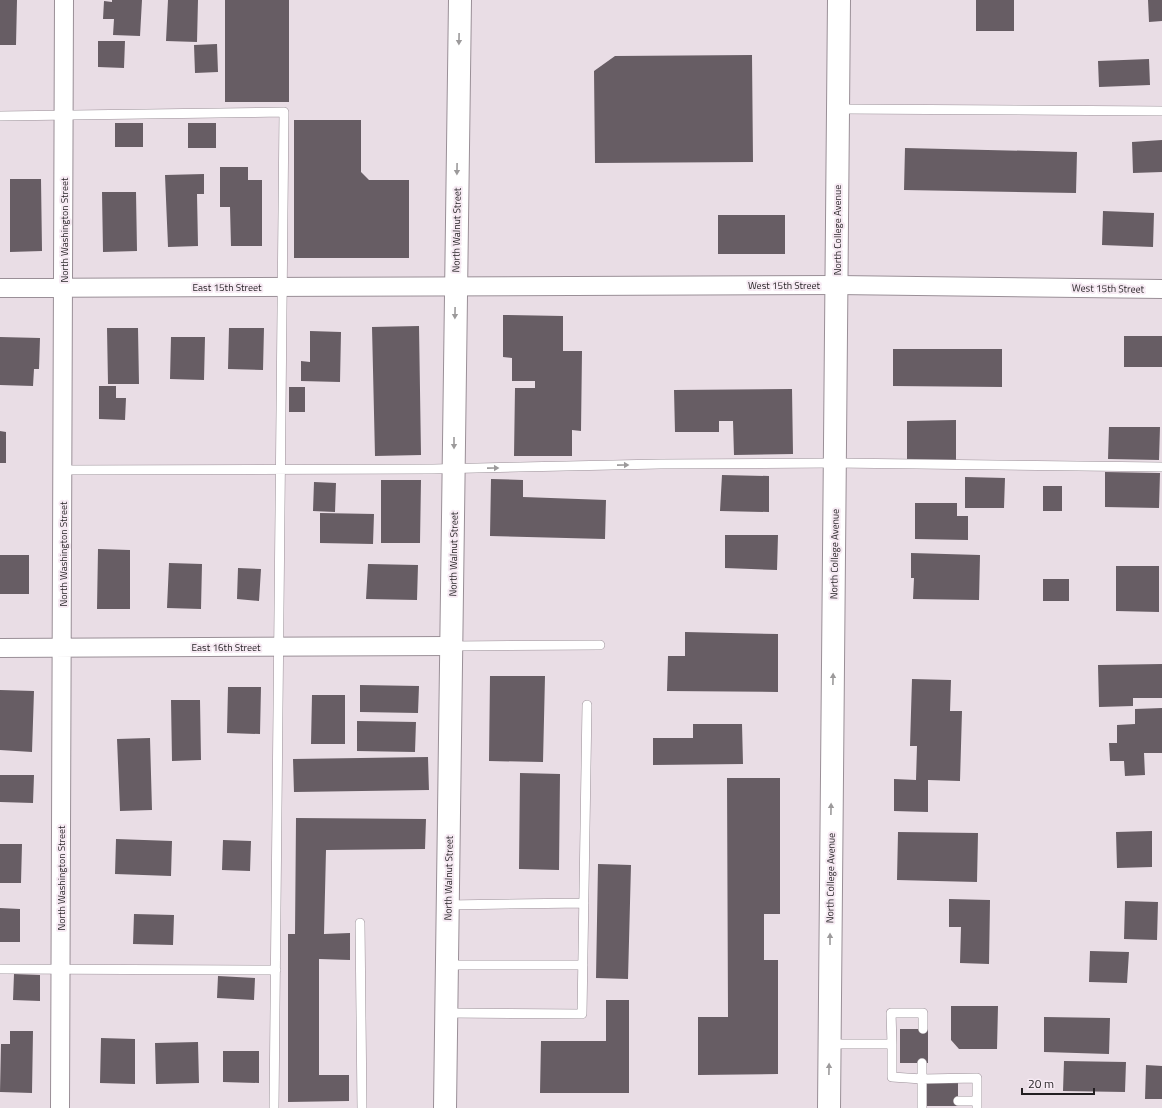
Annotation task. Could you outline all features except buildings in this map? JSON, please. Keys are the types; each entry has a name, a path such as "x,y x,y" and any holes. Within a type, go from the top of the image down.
{"main road":[{"name":"North Walnut Street","path":"445,1108 460,0"},
{"name":"North College Avenue","path":"829,1108 839,0"}],"street":[{"name":"North Washington Street","path":"60,1108 63,648 64,0"},
{"name":"West 15th Street","path":"455,285 837,285 1162,289"},
{"name":"East 15th Street","path":"0,288 455,285"},
{"name":"East 16th Street","path":"0,648 451,646"}],"lane":[{"path":"838,109 1162,111"},
{"path":"0,116 284,112 280,470 280,647 274,1108"},
{"path":"63,470 454,469 660,464 835,463 1162,467"},
{"path":"451,646 600,645"},
{"path":"447,1013 582,1014 587,705"},
{"path":"448,905 584,903"},
{"path":"360,923 362,1108"},
{"path":"447,965 583,965"},
{"path":"0,970 276,970"},
{"path":"923,1029 923,1013 891,1013 892,1077 922,1079 977,1078 977,1104 958,1101"},
{"path":"829,1044 892,1044"},
{"path":"922,1063 923,1103"}]}
